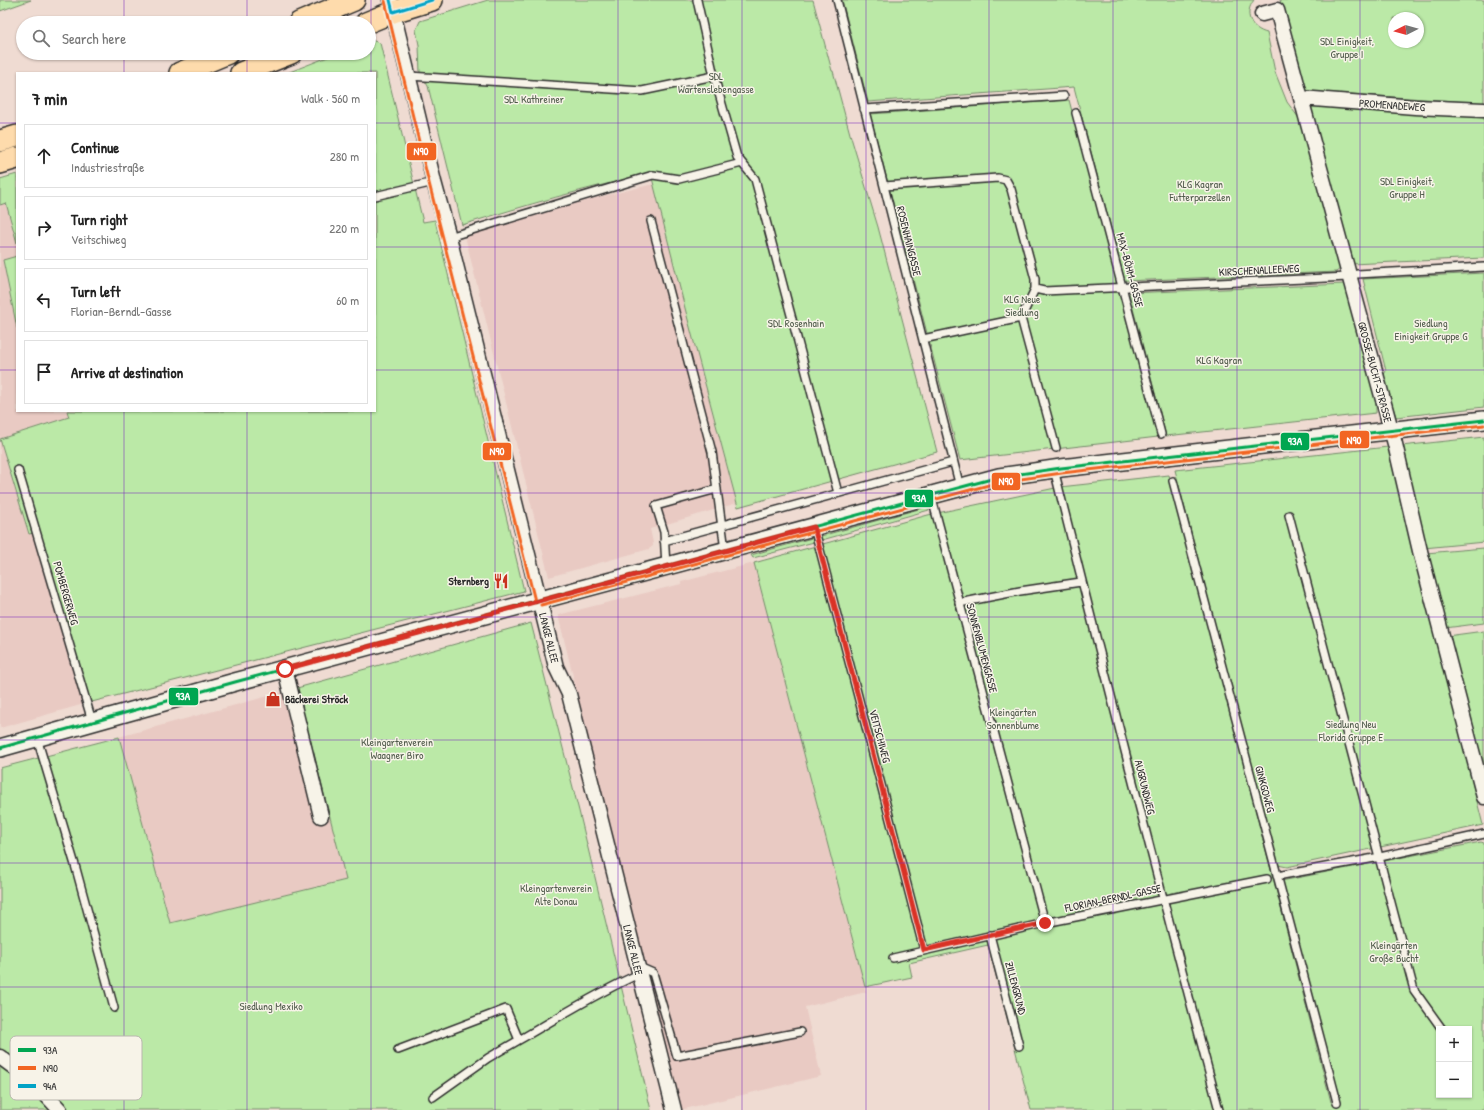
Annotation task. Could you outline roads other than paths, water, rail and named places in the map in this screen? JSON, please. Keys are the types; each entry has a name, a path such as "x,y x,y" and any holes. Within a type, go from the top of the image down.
{"main road":[{"path":"316,16 354,0"},
{"path":"376,16 391,6 432,0"},
{"path":"182,72 211,60"},
{"path":"244,72 274,60"},
{"path":"0,141 16,136"},
{"path":"0,163 16,158"}],"street":[{"name":"LANGE ALLEE","path":"391,6 556,667 569,694 674,1110"},
{"name":"GROSSE-BUCHT-STRASSE","path":"1262,14 1277,10 1390,431 1484,797"},
{"name":"PROMENADEWEG","path":"1301,98 1414,107 1484,110"},
{"path":"0,748 285,669 999,477 1054,469 1484,420"},
{"path":"285,669 321,816"},
{"path":"0,1057 10,1064"},
{"path":"51,1100 60,1110"}],"lane":[{"path":"697,0 714,76 737,158 755,179 838,494"},
{"name":"ROSENHAINGASSE","path":"837,0 960,487"},
{"path":"409,76 642,91 714,76"},
{"path":"864,109 1064,96"},
{"name":"MAX-BÖHM-GASSE","path":"1076,113 1161,434"},
{"path":"449,237 653,175 679,179 742,163"},
{"path":"884,186 998,178 1006,180 1011,189 1035,279 1035,289 1021,318 1056,448"},
{"path":"376,196 434,182"},
{"path":"651,222 712,452 725,550"},
{"name":"KIRSCHENALLEEWEG","path":"1035,289 1044,291 1349,278 1356,274 1484,267"},
{"path":"923,339 1021,318"},
{"path":"664,541 953,462"},
{"name":"AUGRUNDWEG","path":"1054,469 1081,582 1162,899 1219,1110"},
{"name":"POMBERGERWEG","path":"18,470 92,722"},
{"name":"GINKGOWEG","path":"1173,481 1337,1102"},
{"path":"666,566 664,532 656,506 717,489"},
{"name":"SONNENBLUMENGASSE","path":"931,495 1045,923"},
{"path":"1289,515 1414,990 1440,1026"},
{"name":"VEITSCHIWEG","path":"814,527 924,950"},
{"path":"959,603 1020,591 1081,582"},
{"path":"37,738 75,865 114,1008"},
{"path":"1277,876 1380,857 1484,834"},
{"name":"FLORIAN-BERNDL-GASSE","path":"893,958 1045,923 1267,878"},
{"name":"ZILLENGRUND","path":"990,936 1020,1046"},
{"path":"432,1097 488,1058 622,982 638,970 653,973 677,1056 800,1032"},
{"path":"398,1050 506,1009 519,1040"}],"place":[{"name":"Sternberg","path":"501,581"},
{"name":"Bäckerei Ströck","path":"273,699"}],"park label":[{"name":"SDL Einigkeit, Gruppe I","path":"1347,47"},
{"name":"SDL Wartenslebengasse","path":"716,82"},
{"name":"SDL Kathreiner","path":"534,99"},
{"name":"SDL Einigkeit, Gruppe H","path":"1407,187"},
{"name":"KLG Kagran Futterparzellen","path":"1200,190"},
{"name":"KLG Neue Siedlung","path":"1022,305"},
{"name":"SDL Rosenhain","path":"796,323"},
{"name":"Siedlung Einigkeit Gruppe G","path":"1431,329"},
{"name":"KLG Kagran","path":"1219,360"},
{"name":"Kleingärten Sonnenblume","path":"1013,718"},
{"name":"Siedlung Neu Florida Gruppe E","path":"1351,730"},
{"name":"Kleingartenverein Waagner Biro","path":"397,748"},
{"name":"Kleingartenverein Alte Donau","path":"556,894"},
{"name":"Kleingärten Große Bucht","path":"1394,951"},
{"name":"Siedlung Mexiko","path":"271,1006"}]}
